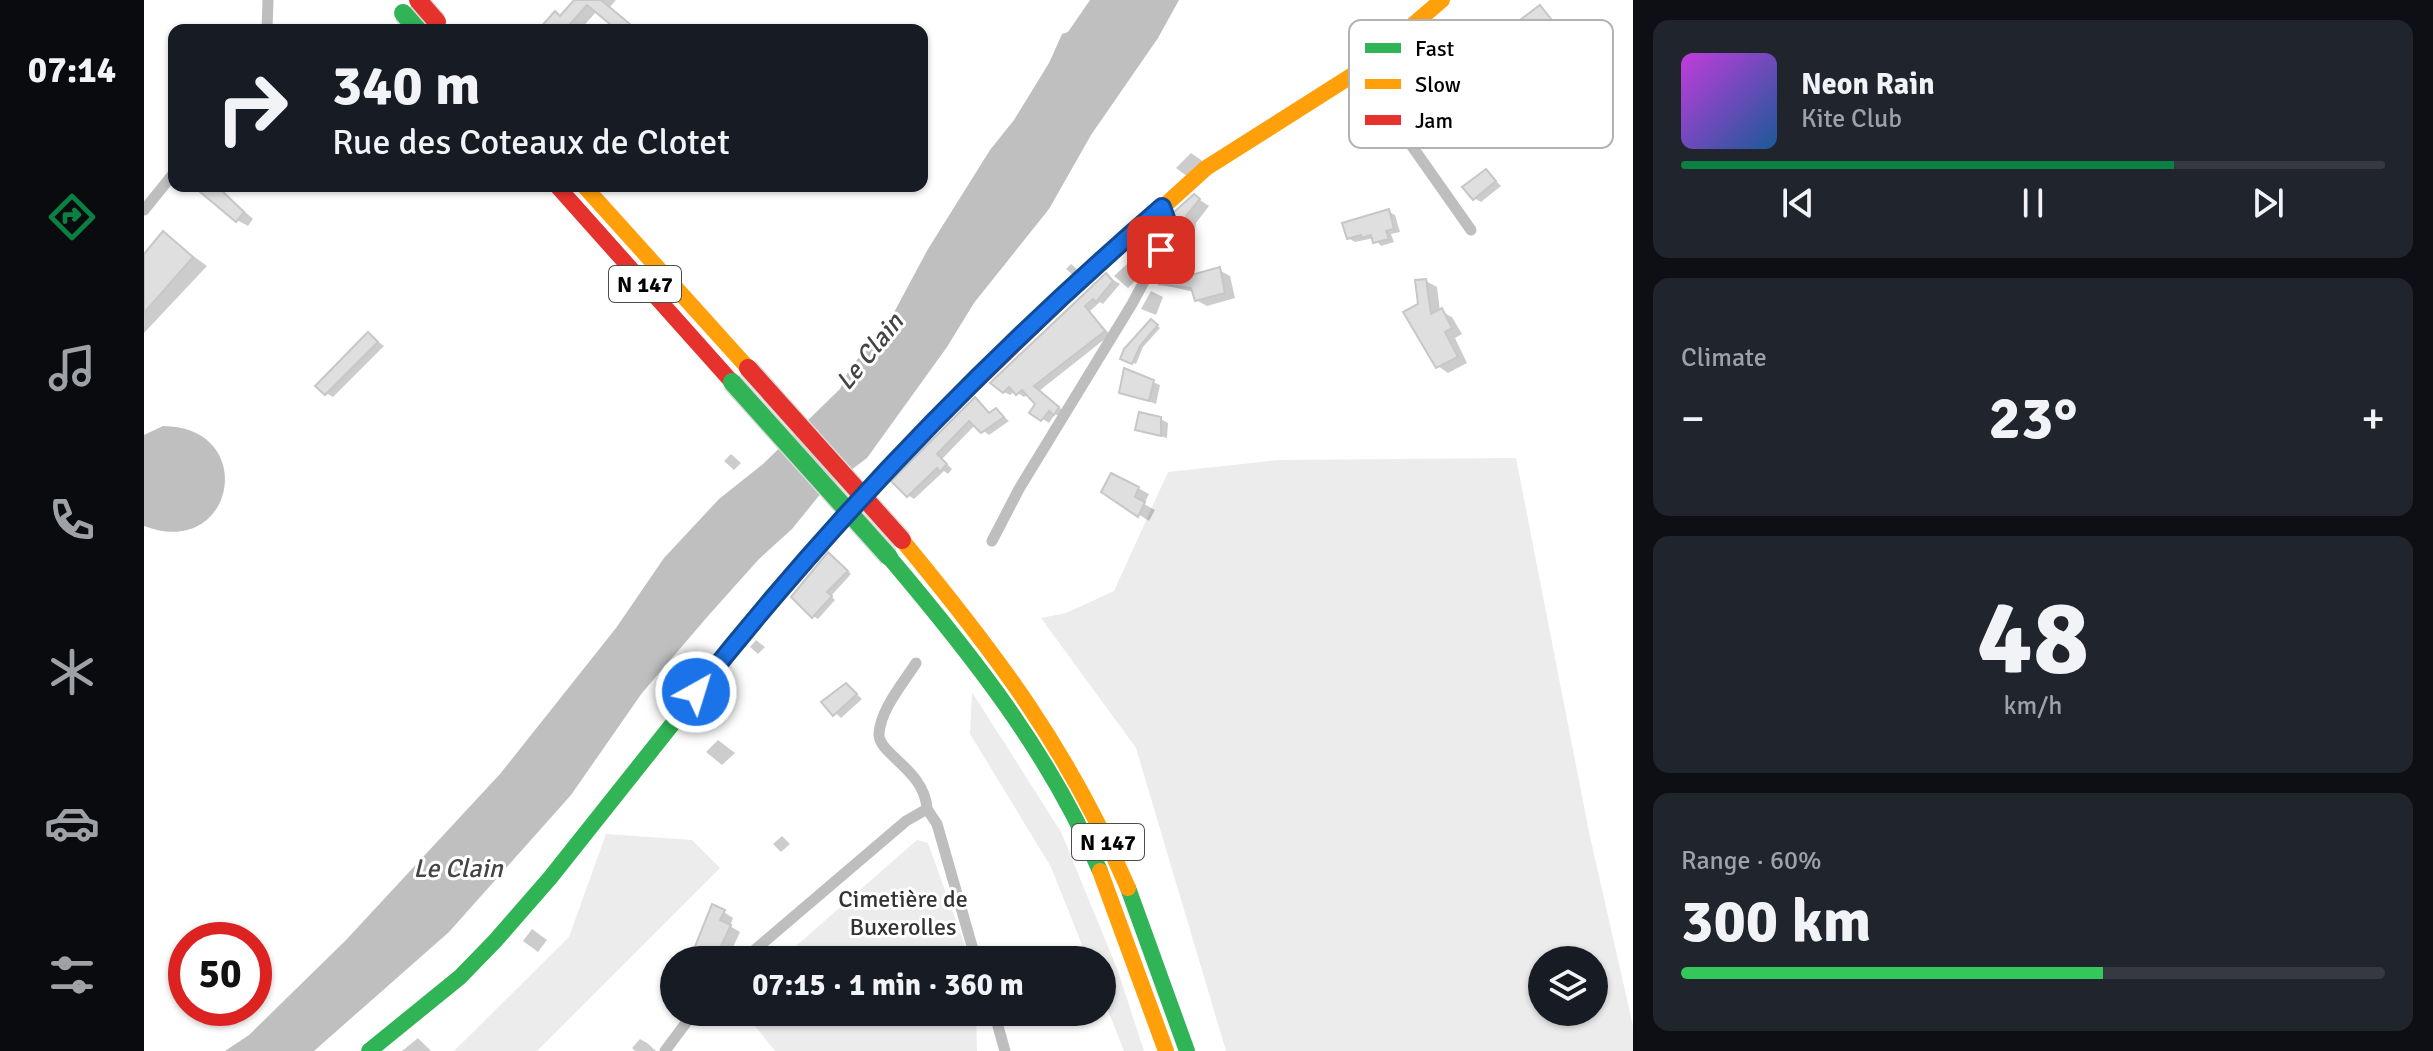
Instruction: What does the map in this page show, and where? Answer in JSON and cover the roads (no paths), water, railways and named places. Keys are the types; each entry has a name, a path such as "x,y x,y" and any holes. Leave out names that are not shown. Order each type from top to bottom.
{"main road":[{"path":"418,0 439,24"},
{"path":"1419,20 1442,0"},
{"path":"369,1051 460,977 550,878 716,667 892,463 1036,322 1206,168 1349,77"},
{"name":"N 147","path":"562,192 889,557 993,686 1065,797 1119,919 1166,1051"},
{"name":"N 147","path":"589,192 902,540 1000,662 1059,749 1129,889 1187,1051"}],"street":[{"path":"267,24 268,0"},
{"path":"400,14 439,0"},
{"path":"1413,148 1471,230"},
{"path":"144,210 168,180"},
{"path":"992,541 1019,489 1132,304 1161,250 1167,221 1162,207"},
{"path":"916,663 892,700 879,733 881,742 919,779 926,793 927,809 937,824 972,946"},
{"path":"759,946 906,821 927,809"},
{"path":"665,1051 684,1026"},
{"path":"998,1026 1005,1051"}],"water":[{"name":"Le Clain","path":"1090,0 1179,0 1158,38 1091,135 1049,209 974,303 947,347 867,458 822,492 792,529 759,559 708,616 642,693 571,795 449,932 314,1051 225,1051 258,1026 272,1026 272,1012 346,940 500,774 616,628 664,558 719,499 763,464 840,389 851,366 878,338 891,318 928,249 990,150 1014,120 1049,63 1062,34 1068,32"},
{"path":"163,426 194,432 214,447 224,467 224,490 216,510 199,525 175,532 144,526 144,435"}],"park label":[{"name":"Cimetière de Buxerolles","path":"903,913"}]}
